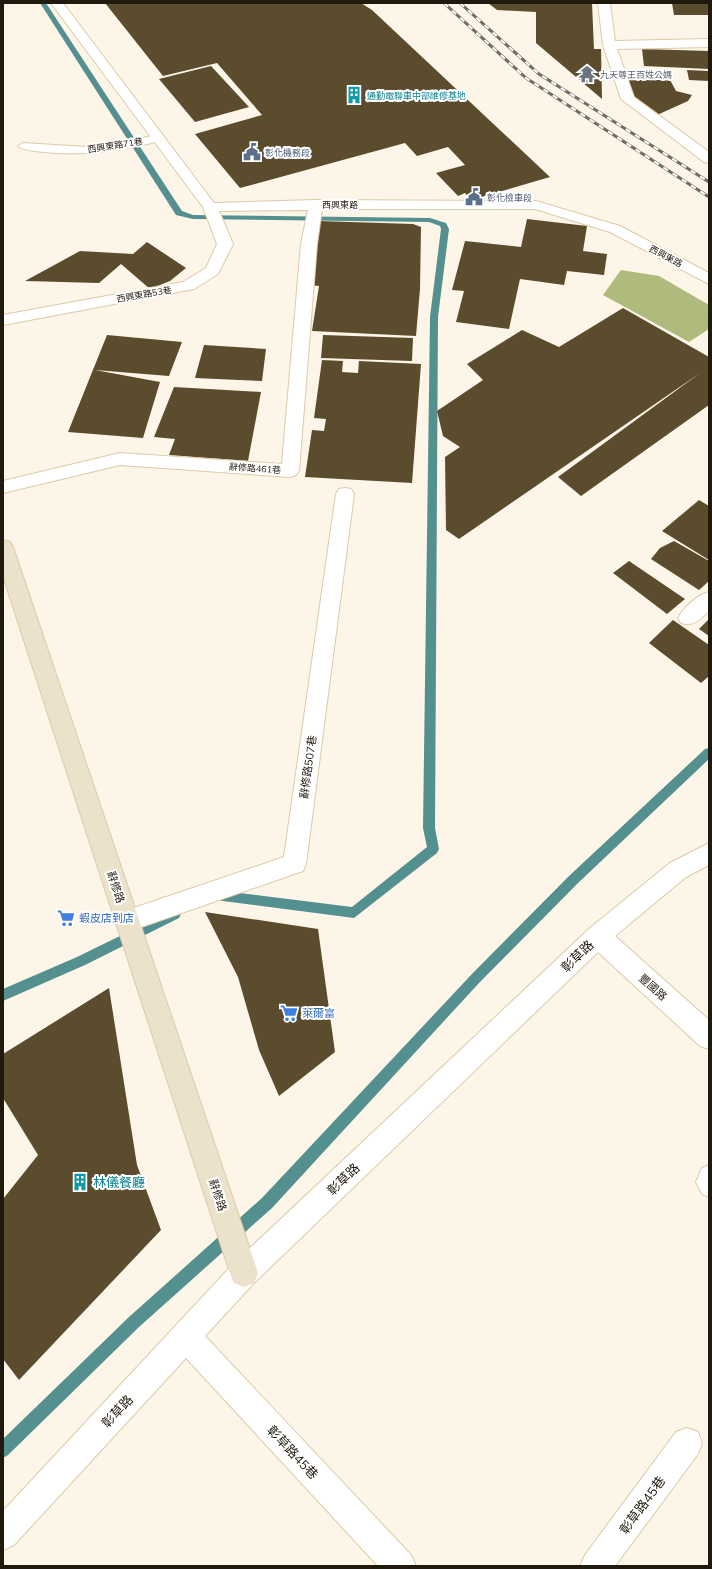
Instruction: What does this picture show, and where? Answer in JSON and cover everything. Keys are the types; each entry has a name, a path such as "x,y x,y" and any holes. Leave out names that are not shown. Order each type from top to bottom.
{"street":[{"path":"57,3 210,207"},
{"path":"604,3 610,45 628,99 709,159"},
{"path":"610,45 709,43"},
{"name":"西興東路","path":"210,207 316,204 536,205 615,229 709,279"},
{"name":"辭修路461巷","path":"3,487 120,459 290,471 309,244 316,204"},
{"name":"西興東路53巷","path":"3,320 188,286 213,271 225,244 210,207"},
{"name":"辭修路507巷","path":"130,930 295,864 345,494"},
{"name":"辭修路","path":"3,547 244,1274"},
{"path":"688,618 709,599"},
{"name":"彰草路","path":"3,1534 244,1274 598,936 678,870 709,853"},
{"name":"豐國路","path":"598,936 709,1037"},
{"name":"彰草路45巷","path":"186,1337 400,1566"},
{"name":"彰草路45巷","path":"596,1566 687,1443"}],"lane":[{"name":"西興東路71巷","path":"23,146 50,149 87,150 159,138"},
{"path":"709,1175 706,1182 709,1187"}],"green space":[{"path":"621,270 659,276 709,305 709,329 689,342 603,295"}],"building":[{"name":"通勤電聯車中部維修基地","path":"105,3 361,3 372,10 550,177 471,200 465,193 458,196 436,173 465,165 448,147 417,156 405,143 240,188 195,134 262,115 217,63 163,76"},
{"path":"488,3 592,3 594,49 601,49 602,99 536,43 536,12 497,10"},
{"path":"672,3 708,3 709,15 674,15"},
{"path":"642,49 709,51 709,69 644,66"},
{"path":"211,66 249,107 195,122 159,79"},
{"path":"687,70 709,71 709,81 689,80"},
{"path":"627,73 669,78 676,91 692,95 688,101 657,115 633,107"},
{"path":"527,219 587,226 583,251 607,254 604,275 567,271 564,285 520,279 509,329 456,322 464,291 452,290 465,241 521,247"},
{"path":"319,221 413,224 421,227 420,289 416,336 312,331 319,286 308,285"},
{"path":"147,242 186,268 170,281 150,289 121,264 99,283 25,281 80,251 133,254"},
{"path":"623,308 709,357 709,405 581,496 558,477 700,373 459,539 446,530 445,457 460,447 443,436 437,411 483,380 467,364 522,330 559,347"},
{"path":"107,335 182,342 169,376 95,370 160,382 143,438 68,432"},
{"path":"323,335 413,338 412,361 321,358"},
{"path":"204,345 266,349 262,381 195,378"},
{"path":"322,360 343,361 342,372 358,373 359,361 421,364 412,483 305,477 312,430 324,431 326,419 314,418"},
{"path":"174,387 261,392 248,461 169,455 175,439 154,437"},
{"path":"699,500 709,506 709,560 662,531"},
{"path":"674,541 709,561 709,581 699,590 651,559 660,548"},
{"path":"629,561 685,599 667,614 613,573"},
{"path":"709,619 709,636 699,629"},
{"path":"673,620 709,645 709,676 701,683 649,643"},
{"name":"萊爾富","path":"205,912 318,929 335,1052 279,1096 259,1050 238,977"},
{"name":"林儀餐廳","path":"109,988 137,1165 161,1230 19,1380 3,1359 3,1199 38,1155 3,1098 3,1054"}],"waterway":[{"path":"43,3 179,213 193,217 430,220 443,225 445,229 434,317 429,828 433,849 354,913 215,895"},
{"path":"3,1450 134,1322 267,1203 475,979 573,880 709,752"},
{"path":"3,995 81,961 175,914"}],"railway":[{"path":"444,3 526,78 709,197"},
{"path":"460,3 539,74 709,182"}],"place":[{"name":"九天尊王百姓公媽","path":"587,74"},
{"name":"通勤電聯車中部維修基地","path":"354,95"},
{"name":"彰化機務段","path":"252,152"},
{"name":"彰化檢車段","path":"474,197"},
{"name":"蝦皮店到店","path":"66,918"},
{"name":"萊爾富","path":"289,1013"},
{"name":"林儀餐廳","path":"80,1182"}]}
